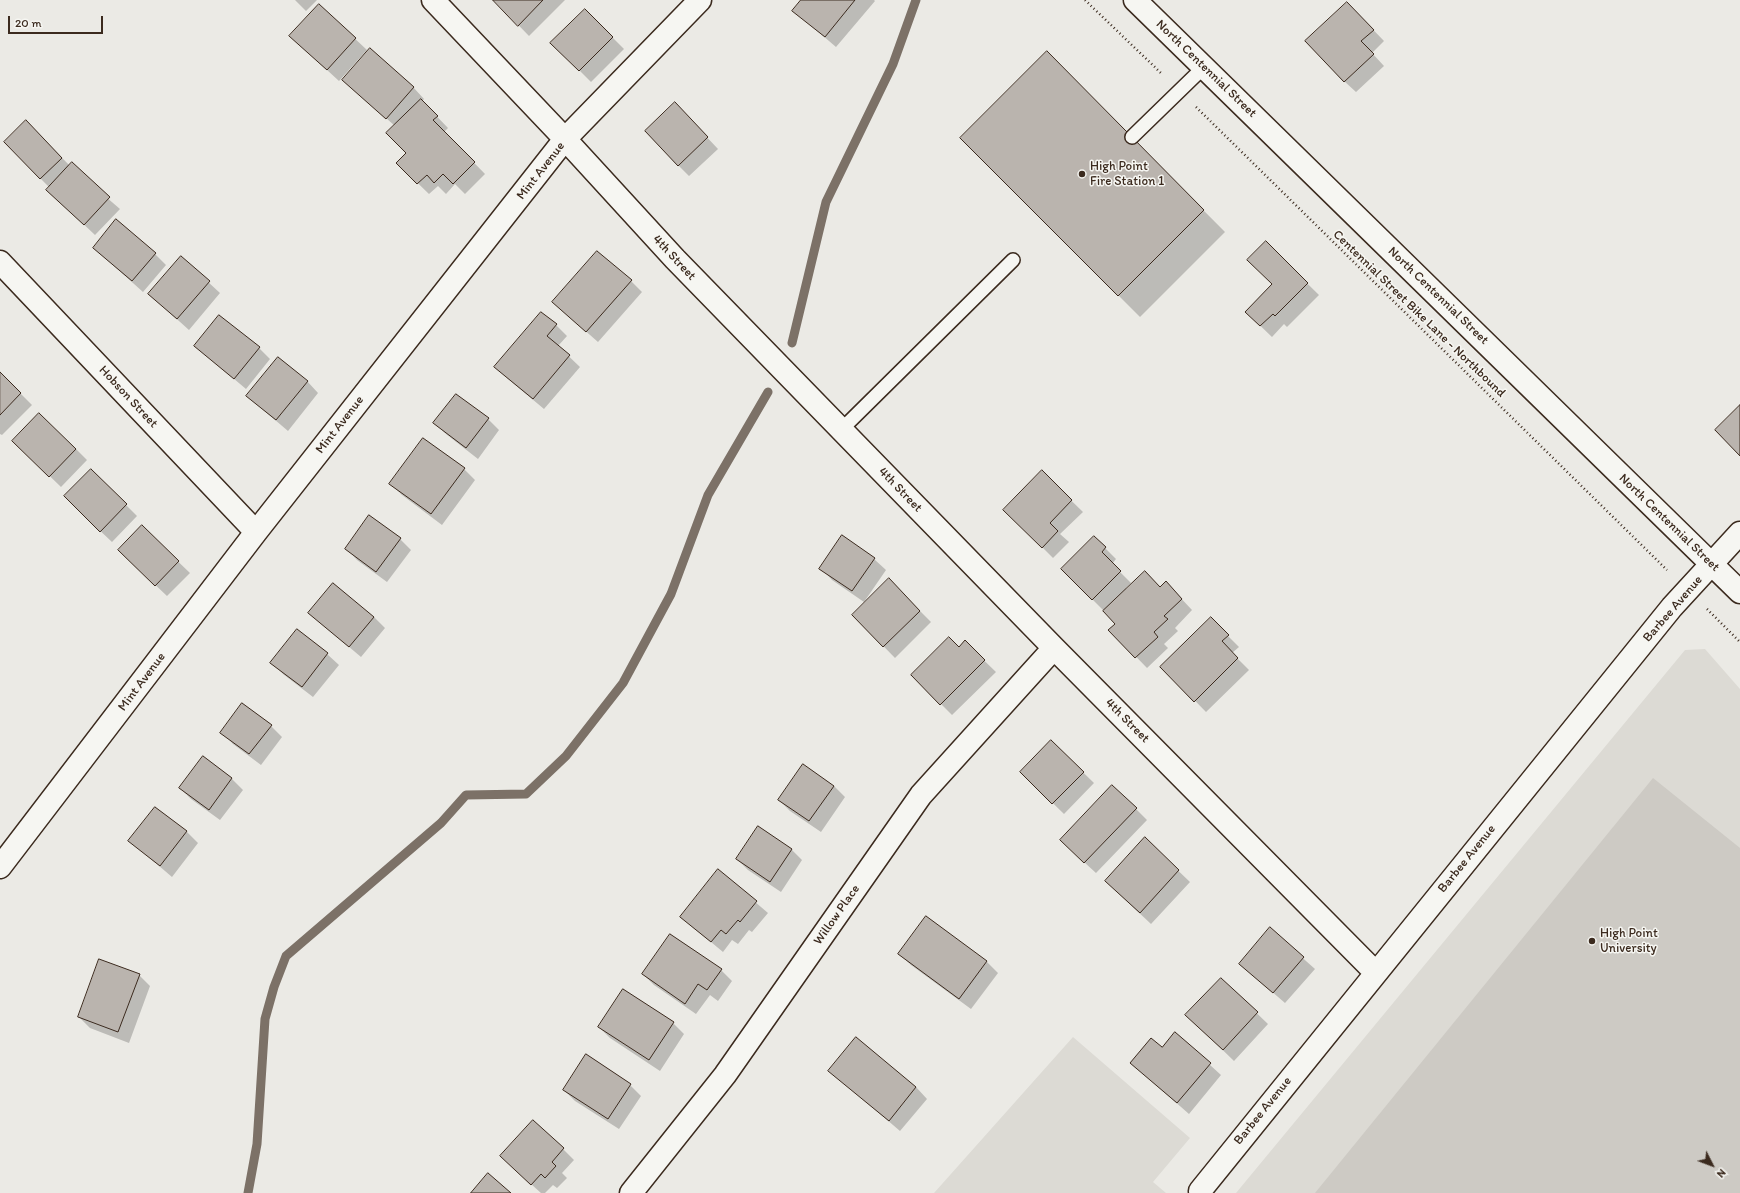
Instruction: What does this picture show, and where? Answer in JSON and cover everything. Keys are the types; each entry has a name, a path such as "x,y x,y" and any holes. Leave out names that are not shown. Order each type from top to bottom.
{"street":[{"name":"4th Street","path":"433,0 565,139 675,259 1054,648 1375,972"},
{"name":"Mint Avenue","path":"0,867 256,532 565,139 700,0"},
{"name":"North Centennial Street","path":"1135,0 1740,592"},
{"name":"Hobson Street","path":"0,262 256,532"},
{"name":"Barbee Avenue","path":"1200,1190 1672,607 1740,533"},
{"name":"Willow Place","path":"631,1193 725,1075 921,795 1054,648"}],"lane":[{"path":"1132,137 1204,67"},
{"path":"841,430 1014,260"}],"path":[{"name":"Centennial Street Bike Lane - Northbound","path":"1085,0 1180,91 1740,642"}],"shaded area":[{"name":"High Point University","path":"1705,649 1740,689 1740,1193 1236,1193 1685,650"},
{"name":"High Point University","path":"1653,778 1740,848 1740,1193 1315,1193"},
{"path":"1073,1037 1190,1138 1153,1182 1166,1193 934,1193"}],"building":[{"path":"493,0 543,0 518,26"},
{"path":"801,0 855,0 825,37 792,11"},
{"path":"1347,2 1374,30 1361,41 1374,54 1344,82 1305,41"},
{"path":"319,4 356,38 327,70 289,36"},
{"path":"585,9 613,37 579,71 550,43"},
{"path":"370,48 414,87 386,119 342,80"},
{"name":"High Point Fire Station 1","path":"1047,51 1204,210 1118,296 960,138"},
{"path":"421,99 438,116 433,120 475,162 453,184 443,174 434,183 427,175 417,184 396,163 406,153 386,133"},
{"path":"675,102 708,137 678,166 645,131"},
{"path":"26,120 62,158 40,179 4,142"},
{"path":"72,162 110,197 84,225 46,190"},
{"path":"116,219 156,253 132,281 93,248"},
{"path":"1266,241 1308,283 1275,316 1273,314 1260,326 1245,312 1272,284 1247,260"},
{"path":"597,251 632,280 586,332 552,302"},
{"path":"181,256 210,281 177,319 148,294"},
{"path":"541,312 557,324 547,336 570,355 533,399 494,367"},
{"path":"219,315 260,347 234,379 194,346"},
{"path":"278,357 308,381 276,420 246,396"},
{"path":"0,372 21,393 0,415"},
{"path":"456,394 489,418 466,448 433,423"},
{"path":"1740,405 1740,456 1715,430"},
{"path":"39,413 76,449 49,477 12,441"},
{"path":"423,438 465,468 431,514 389,484"},
{"path":"91,469 127,504 100,532 64,496"},
{"path":"1042,470 1072,500 1050,523 1058,531 1042,548 1003,510"},
{"path":"369,515 401,538 376,572 345,549"},
{"path":"142,525 179,561 155,586 118,550"},
{"path":"842,535 875,558 852,591 819,569"},
{"path":"1094,536 1106,547 1102,552 1121,571 1092,600 1061,569"},
{"path":"1145,571 1160,587 1166,581 1182,599 1164,616 1168,619 1154,632 1158,637 1135,658 1108,630 1115,624 1103,611"},
{"path":"889,578 920,611 883,647 852,615"},
{"path":"333,583 374,617 349,647 308,613"},
{"path":"1211,617 1229,635 1222,641 1238,658 1194,702 1160,667"},
{"path":"297,629 328,653 302,687 270,663"},
{"path":"949,637 959,647 965,640 985,660 940,705 911,675"},
{"path":"242,703 272,725 249,754 220,733"},
{"path":"1051,740 1084,772 1052,804 1020,772"},
{"path":"203,756 232,778 209,810 179,788"},
{"path":"803,764 834,786 809,821 778,800"},
{"path":"1112,785 1137,808 1084,863 1060,840"},
{"path":"155,807 187,831 160,866 128,841"},
{"path":"758,826 792,849 770,882 736,859"},
{"path":"1145,837 1179,870 1140,913 1105,881"},
{"path":"718,869 757,901 740,922 738,920 726,934 721,930 711,942 680,917"},
{"path":"926,916 987,961 959,999 898,954"},
{"path":"1270,927 1304,957 1273,993 1239,964"},
{"path":"670,934 722,969 707,990 698,984 685,1004 642,974"},
{"path":"99,959 140,974 118,1032 78,1017"},
{"path":"1221,978 1258,1012 1223,1050 1185,1015"},
{"path":"623,989 674,1022 649,1060 598,1027"},
{"path":"1175,1032 1211,1063 1177,1103 1130,1063 1151,1038 1162,1047"},
{"path":"856,1037 916,1087 889,1121 828,1071"},
{"path":"586,1054 631,1084 608,1119 563,1090"},
{"path":"533,1120 564,1148 552,1162 556,1166 545,1178 541,1174 531,1185 500,1156"},
{"path":"488,1173 511,1193 471,1193"}],"waterway":[{"path":"792,343 826,202 893,64 916,0"},
{"path":"248,1193 257,1144 265,1019 274,987 286,956 441,823 466,795 526,794 566,756 623,683 671,594 708,495 768,392"}],"place":[{"name":"High Point Fire Station 1","path":"1082,174"},
{"name":"High Point University","path":"1592,941"}]}
